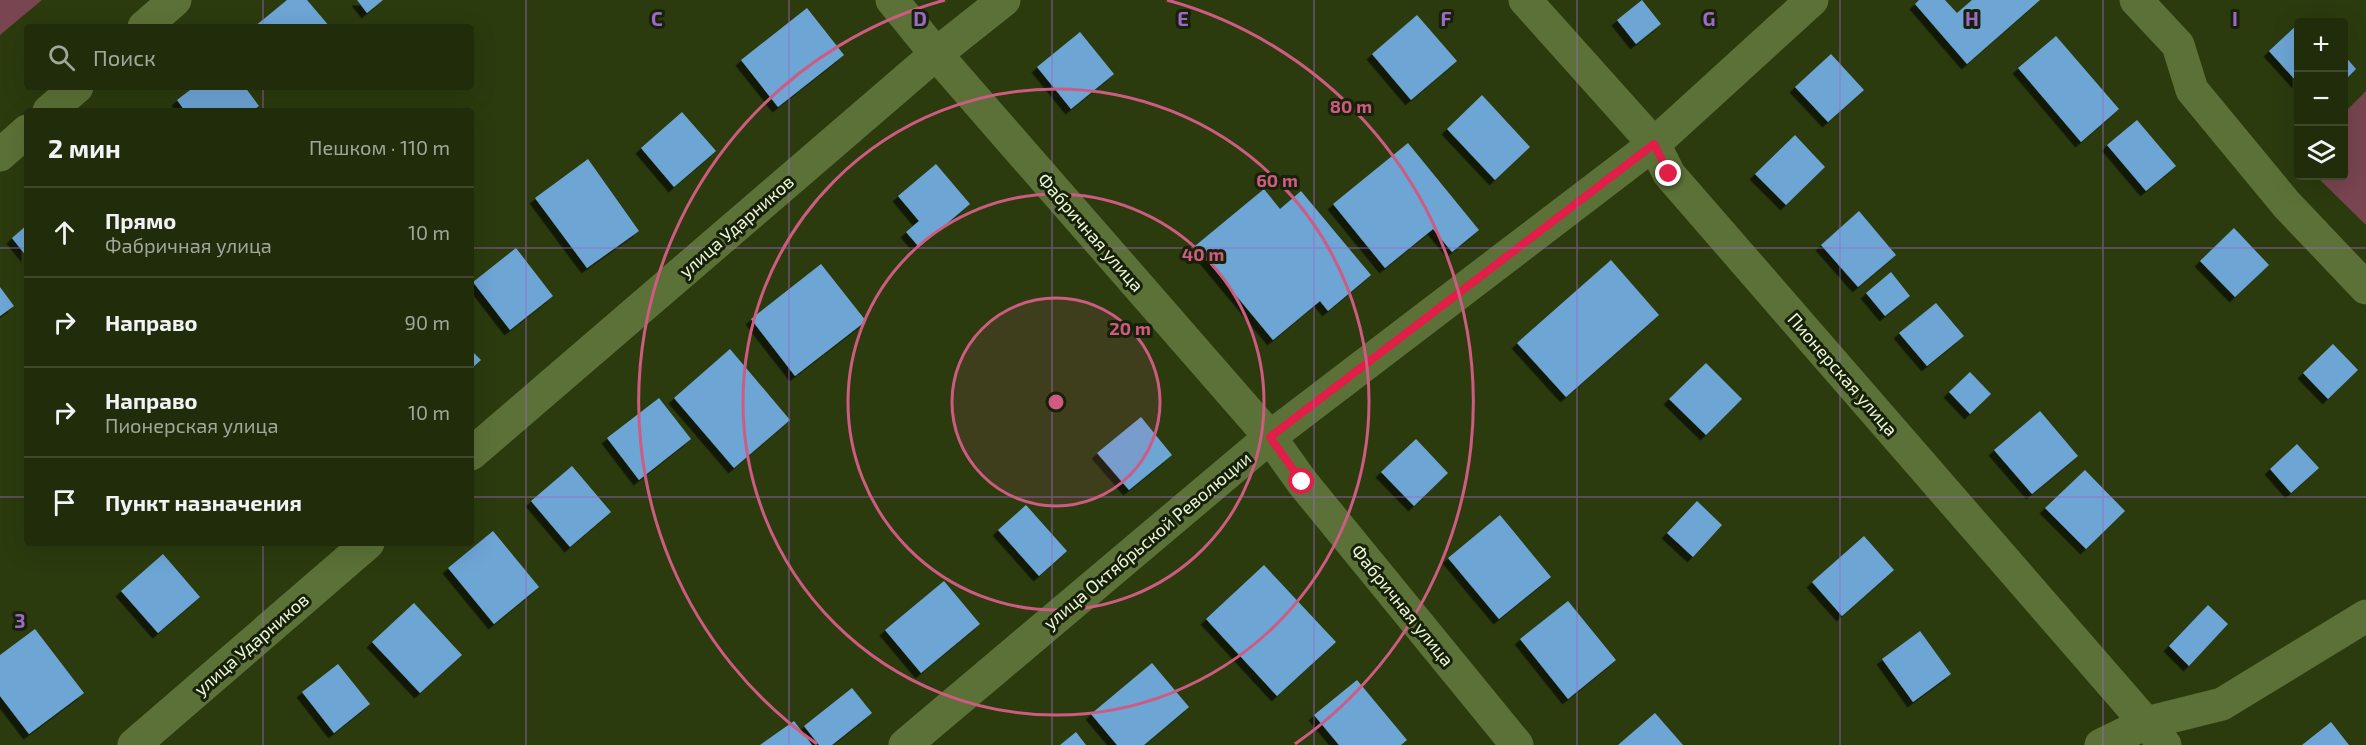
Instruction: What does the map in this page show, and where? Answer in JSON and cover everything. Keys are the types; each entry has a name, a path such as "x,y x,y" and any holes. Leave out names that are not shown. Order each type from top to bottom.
{"street":[{"path":"147,24 175,0"},
{"name":"Фабричная улица","path":"892,0 936,54 1270,437 1302,482 1516,745"},
{"name":"улица Ударников","path":"474,451 936,54 1004,0"},
{"name":"Пионерская улица","path":"1525,0 1654,144 1669,174 2156,734"},
{"name":"улица Октябрьской Революции","path":"905,745 1270,437 1654,144 1812,0"},
{"path":"2136,0 2178,45 2192,90 2287,205 2366,288"},
{"path":"53,108 73,90"},
{"path":"0,155 24,134"},
{"name":"улица Ударников","path":"134,745 365,546"},
{"path":"2101,745 2156,734 2222,704 2366,616"}],"shaded area":[{"path":"0,0 42,0 0,35"},
{"path":"2366,91 2366,225 2320,180 2348,180 2348,109"}],"building":[{"path":"287,0 307,0 327,24 258,24"},
{"path":"357,0 383,0 367,13"},
{"path":"1642,0 1661,24 1636,44 1617,20"},
{"path":"1919,0 1945,0 1957,13 1972,0 2040,0 1967,64 1915,4"},
{"path":"807,8 844,55 778,107 741,60"},
{"path":"1417,15 1457,61 1411,100 1372,54"},
{"path":"2294,28 2294,79 2269,51"},
{"path":"1080,32 1114,74 1071,109 1037,67"},
{"path":"2056,36 2119,109 2081,142 2018,68"},
{"path":"1831,54 1864,90 1828,122 1795,87"},
{"path":"2348,60 2356,69 2348,77"},
{"path":"190,90 247,90 259,106 256,108 183,108 177,100"},
{"path":"1482,95 1530,147 1495,180 1447,129"},
{"path":"682,112 716,151 674,187 641,148"},
{"path":"2137,120 2176,166 2146,191 2107,145"},
{"path":"1795,135 1825,167 1786,205 1755,174"},
{"path":"1408,143 1479,230 1452,252 1433,229 1385,268 1333,204"},
{"path":"588,159 639,231 587,268 535,198"},
{"path":"936,164 970,204 919,247 906,232 919,221 898,196"},
{"path":"1264,189 1280,209 1301,191 1371,275 1328,311 1320,301 1273,340 1195,246"},
{"path":"1859,211 1896,255 1858,287 1821,245"},
{"path":"24,228 24,253 12,238"},
{"path":"2234,228 2269,265 2235,297 2200,261"},
{"path":"516,248 553,296 510,330 474,281"},
{"path":"1611,260 1659,315 1566,397 1517,343"},
{"path":"821,264 866,321 795,376 751,319"},
{"path":"1891,272 1910,296 1885,316 1866,293"},
{"path":"0,287 14,306 0,316"},
{"path":"1936,303 1964,336 1927,366 1899,333"},
{"path":"2333,344 2358,370 2328,399 2303,373"},
{"path":"730,349 790,420 734,468 674,398"},
{"path":"474,353 481,360 474,366"},
{"path":"1706,363 1742,399 1706,435 1669,399"},
{"path":"1970,372 1991,394 1970,414 1949,392"},
{"path":"659,398 691,439 639,480 607,438"},
{"path":"2040,411 2078,456 2032,494 1994,450"},
{"path":"1141,417 1172,455 1129,490 1097,453"},
{"path":"1416,439 1448,473 1414,506 1381,472"},
{"path":"2297,444 2319,468 2291,493 2270,469"},
{"path":"572,466 611,512 570,547 531,501"},
{"path":"2085,470 2125,511 2086,549 2045,508"},
{"path":"1697,501 1722,525 1693,557 1667,533"},
{"path":"1026,505 1067,551 1039,576 998,530"},
{"path":"1500,515 1551,577 1499,619 1448,558"},
{"path":"493,531 539,587 494,624 448,568"},
{"path":"1864,536 1894,570 1842,616 1812,582"},
{"path":"163,554 200,597 158,633 121,591"},
{"path":"1264,565 1336,642 1277,696 1206,619"},
{"path":"944,581 980,624 921,673 885,630"},
{"path":"1568,601 1616,660 1568,699 1520,639"},
{"path":"414,603 462,655 420,693 372,642"},
{"path":"2208,605 2228,624 2189,666 2169,646"},
{"path":"35,629 84,693 29,734 0,696 0,655"},
{"path":"1920,631 1951,674 1913,702 1882,659"},
{"path":"1152,663 1189,707 1144,745 1117,745 1091,714"},
{"path":"338,664 370,704 334,733 302,692"},
{"path":"1357,680 1407,740 1401,745 1339,745 1314,715"},
{"path":"852,688 872,713 832,745 819,745 804,726"},
{"path":"1655,713 1683,745 1618,745"},
{"path":"794,721 812,745 760,745"},
{"path":"2331,722 2349,745 2302,745"},
{"path":"1076,732 1086,745 1060,745"}],"route":[{"path":"1302,482 1270,437 1654,144 1669,174"}]}
